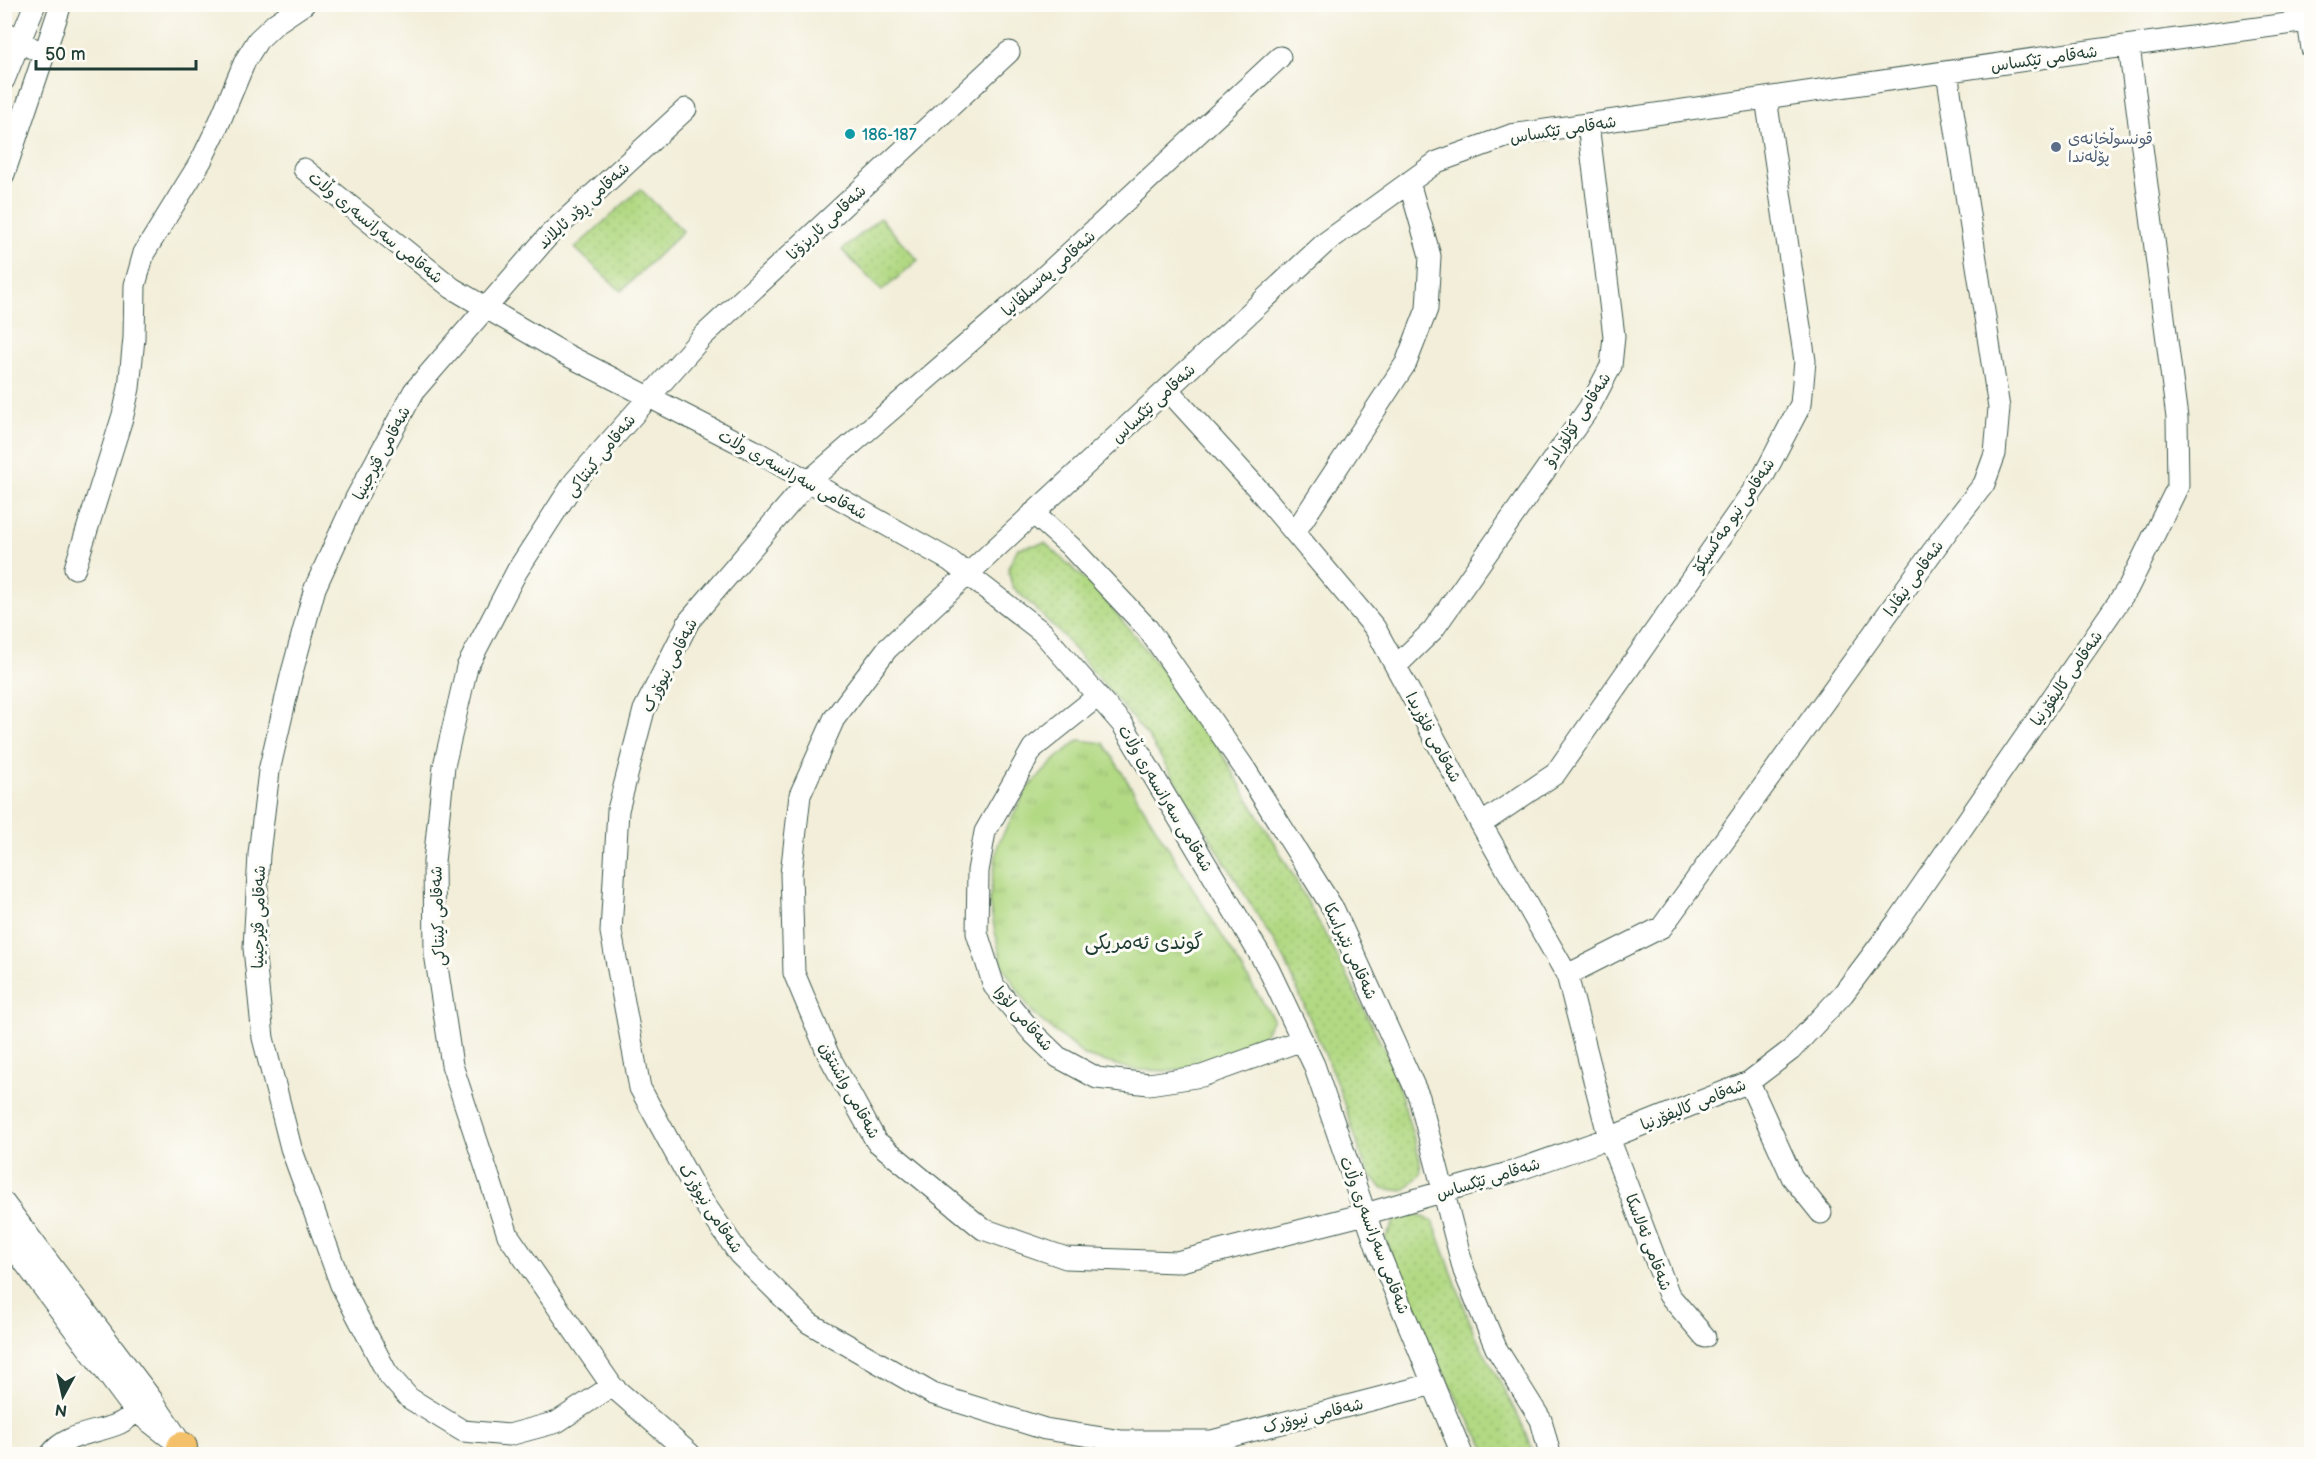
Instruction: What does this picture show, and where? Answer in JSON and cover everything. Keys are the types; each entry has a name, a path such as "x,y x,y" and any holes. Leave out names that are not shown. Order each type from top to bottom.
{"street":[{"path":"4,80 13,36 35,4"},
{"path":"4,174 61,4"},
{"path":"75,568 127,397 133,360 135,285 144,254 201,161 245,60 258,40 276,23 304,4"},
{"path":"2310,21 2312,49"},
{"name":"شەقامی تێکساس","path":"967,573 1325,243 1437,162 1511,135 2310,21"},
{"path":"13,36 44,54"},
{"name":"شەقامی کالیفۆرنیا","path":"1609,1138 1749,1082 1791,1050 1836,1002 1898,921 2128,588 2178,486 2177,418 2129,46"},
{"name":"شەقامی ئاریزۆنا","path":"648,396 703,336 1009,52"},
{"name":"شەقامی پەنسلڤانیا","path":"809,482 1032,288 1280,57"},
{"name":"شەقامی نیڤادا","path":"1567,975 1662,927 1948,530 1984,484 1995,454 1999,408 1947,72"},
{"name":"شەقامی نیو مەکسیکۆ","path":"1481,824 1555,774 1764,475 1801,404 1805,361 1766,98"},
{"name":"شەقامی ڕۆد ئایلاند","path":"485,307 549,235 686,109"},
{"name":"شەقامی کۆلۆرادۆ","path":"1396,666 1433,630 1589,408 1611,366 1614,336 1588,124"},
{"name":"شەقامی سەرانسەری وڵات","path":"304,169 452,288 565,354 809,482 949,560 1042,632 1124,725 1262,958 1314,1065 1377,1248 1462,1455"},
{"path":"1295,532 1406,363 1427,309 1430,256 1409,182"},
{"name":"شەقامی ڤێرجینیا","path":"485,307 414,391 356,498 315,588 291,676 269,771 259,854 254,948 264,1038 291,1148 341,1285 387,1373 409,1398 463,1431 509,1435 557,1422 612,1386"},
{"name":"شەقامی فلۆریدا","path":"1168,390 1295,532 1375,628 1481,824 1567,975 1609,1138"},
{"name":"شەقامی کینتاکی","path":"648,396 575,481 517,571 467,668 444,766 434,862 435,953 452,1065 508,1235 612,1386 690,1455"},
{"name":"شەقامی نیوۆرک","path":"809,482 688,621 644,710 618,810 611,932 640,1088 697,1193 739,1254 809,1323 933,1394 1034,1425 1122,1441 1192,1448 1433,1384"},
{"name":"شەقامی نێبراسکا","path":"1033,513 1070,546 1148,629 1245,769 1334,910 1419,1097 1469,1282 1496,1348 1540,1420 1550,1455"},
{"name":"شەقامی واشنتۆن","path":"967,573 887,649 834,719 800,795 791,874 794,973 828,1054 876,1141 984,1228 1066,1258 1177,1262 1365,1214"},
{"name":"شەقامی لۆوا","path":"1098,696 1034,748 985,831 978,871 977,933 994,986 1033,1033 1058,1057 1097,1078 1149,1084 1202,1076 1302,1040"},
{"path":"1749,1082 1792,1177 1821,1213"},
{"name":"شەقامی تێکساس","path":"1365,1214 1515,1172 1609,1138"},
{"name":"شەقامی ئەلاسکا","path":"1609,1138 1669,1295 1705,1338"},
{"path":"4,1203 153,1401 184,1452"},
{"path":"4,1235 134,1410 184,1452"},
{"path":"51,1455 65,1441 109,1427 132,1415 134,1410"}],"green space":[{"path":"640,189 683,231 621,291 575,248"},
{"path":"880,218 918,260 882,291 842,250"},
{"path":"1045,543 1099,592 1201,718 1293,875 1393,1067 1420,1160 1421,1174 1403,1191 1382,1188 1367,1172 1337,1083 1285,960 1149,738 1062,635 1012,586 1008,568 1018,548"},
{"path":"1079,740 1104,743 1273,1019 1258,1046 1212,1064 1173,1071 1134,1070 1085,1056 1033,1014 1002,965 989,902 998,844 1027,789 1056,759"},
{"path":"1410,1212 1433,1221 1474,1333 1521,1422 1534,1454 1489,1454 1445,1375 1419,1322 1385,1238 1394,1222"}],"place":[{"name":"186-187","path":"850,134"},
{"name":"قونسوڵخانەی پۆڵەندا","path":"2056,147"}],"district":[{"name":"گوندی ئەمریکی","path":"1144,942"}]}
